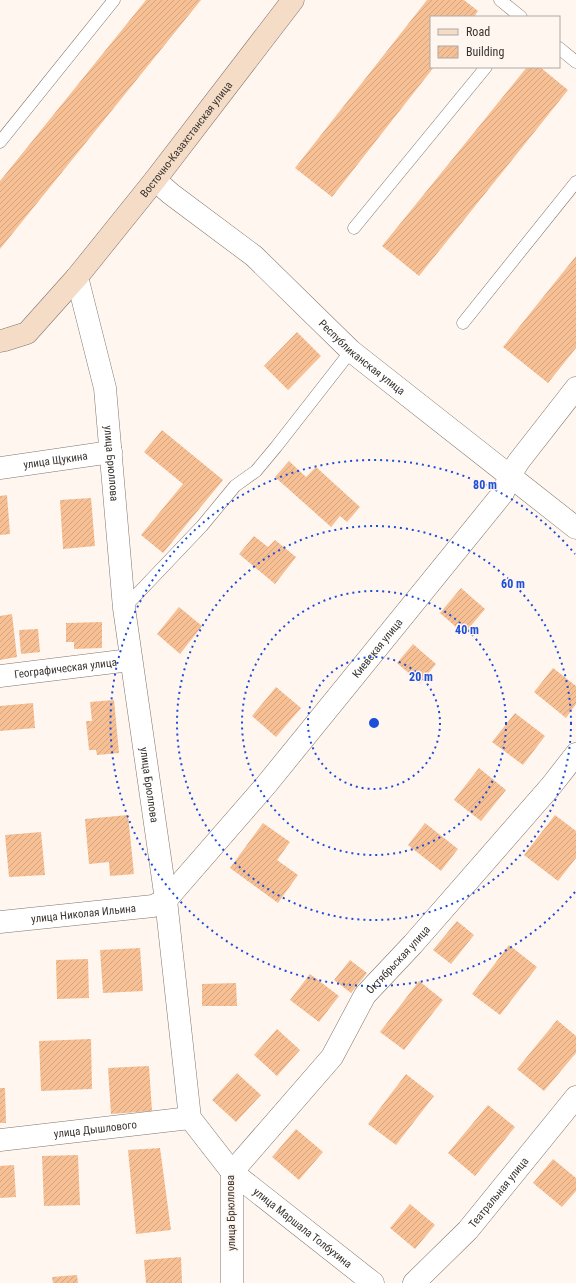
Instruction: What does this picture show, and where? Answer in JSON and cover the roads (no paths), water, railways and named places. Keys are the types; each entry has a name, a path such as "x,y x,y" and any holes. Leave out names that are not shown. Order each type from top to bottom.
{"main road":[{"name":"Восточно-Казахстанская улица","path":"0,341 27,333 77,277 293,0"}],"street":[{"name":"Республиканская улица","path":"154,180 254,256 351,351 576,528"},
{"name":"улица Брюллова","path":"77,277 105,388 124,608 166,900 190,1118 232,1172 232,1283"},
{"name":"Киевская улица","path":"166,900 266,785 503,493 510,475 519,461 576,388"},
{"name":"улица Щукина","path":"0,468 111,452"},
{"name":"Географическая улица","path":"0,676 122,661 131,662"},
{"name":"Октябрьская улица","path":"232,1172 332,1057 365,994 418,938 551,786 576,754"},
{"name":"улица Николая Ильина","path":"0,922 152,906 166,900"},
{"name":"Театральная улица","path":"414,1283 468,1230 576,1096"},
{"name":"улица Дышлового","path":"0,1140 190,1118"},
{"name":"улица Маршала Толбухина","path":"232,1172 373,1283"}],"lane":[{"path":"0,142 114,0"},
{"path":"500,0 520,16"},
{"path":"560,49 576,62"},
{"path":"354,228 485,68"},
{"path":"463,323 576,182"},
{"path":"124,608 202,526 235,486 256,471 281,442 351,351"}]}
